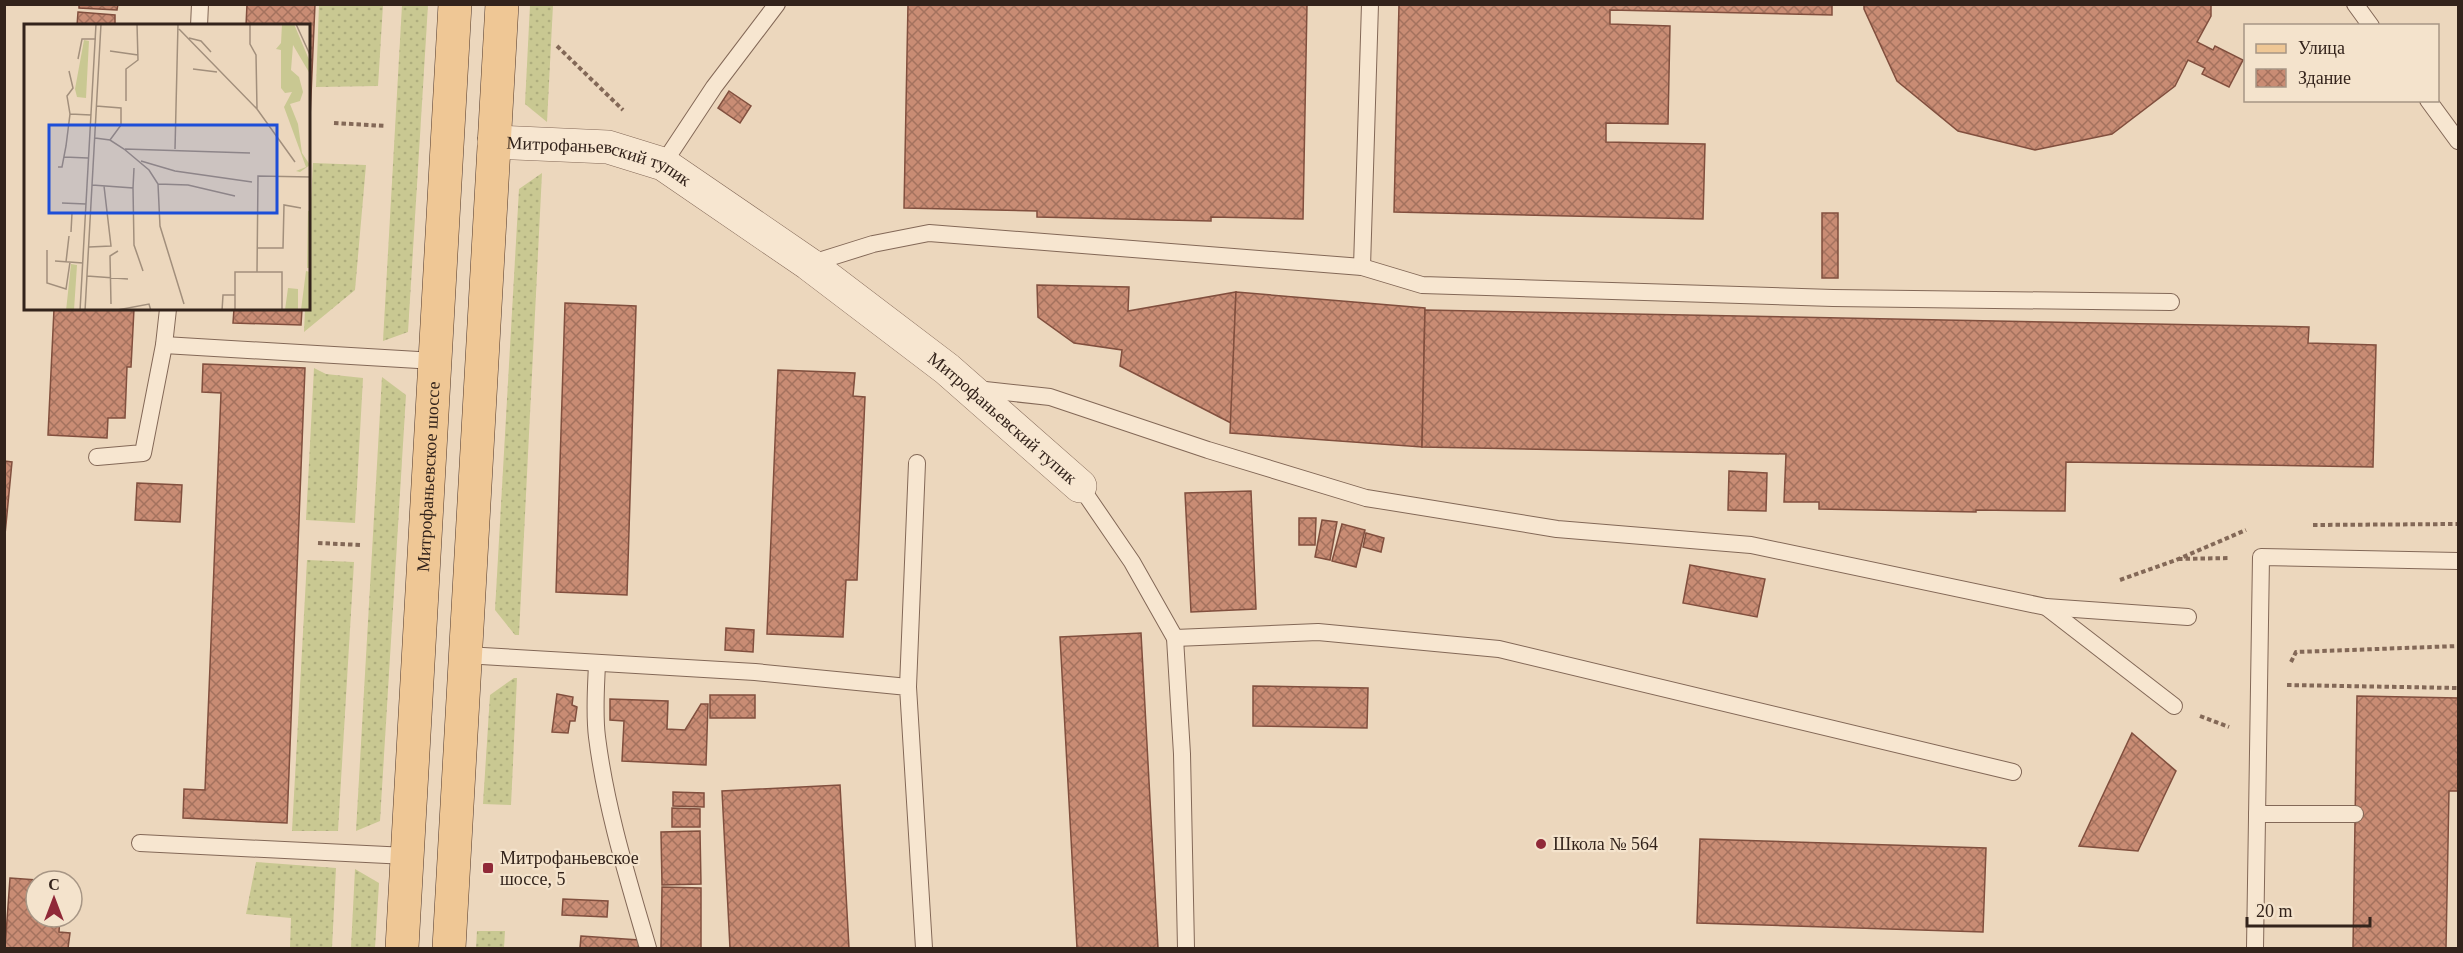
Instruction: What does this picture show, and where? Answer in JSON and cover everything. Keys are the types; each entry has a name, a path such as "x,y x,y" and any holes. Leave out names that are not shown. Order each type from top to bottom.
{"main road":[{"name":"Митрофаньевское шоссе","path":"402,948 455,4"},
{"path":"449,948 502,4"}],"street":[{"name":"Митрофаньевский тупик","path":"494,142 608,147 663,164 809,264 947,369 1080,486"}],"lane":[{"path":"199,24 200,4"},
{"path":"663,164 714,87 777,4"},
{"path":"1362,267 1370,4"},
{"path":"2355,4 2370,24"},
{"path":"2429,102 2458,141"},
{"path":"809,264 873,244 928,233 1362,267 1422,285 1833,298 2171,302"},
{"path":"97,457 143,453 164,345 168,310"},
{"path":"164,345 435,361"},
{"path":"969,388 1050,397 1208,450 1366,498 1557,529 1751,545 2046,607 2188,617"},
{"path":"917,463 909,687 924,948"},
{"name":"Митрофаньевский тупик","path":"1080,486 1132,562 1175,638 1182,754 1186,948"},
{"path":"2255,948 2261,557 2458,561"},
{"path":"2046,607 2174,706"},
{"path":"1175,638 1318,632 1499,649 2013,772"},
{"path":"465,655 755,672 909,687"},
{"path":"597,663 595,700 597,737 621,856 648,948"},
{"path":"2257,814 2355,814"},
{"path":"140,843 407,856"}],"path":[{"path":"557,46 631,118"},
{"path":"334,123 386,126"},
{"path":"318,543 361,545"},
{"path":"2176,560 2261,557"},
{"path":"2286,671 2296,652 2458,646"},
{"path":"2286,678 2286,697"},
{"path":"2286,685 2458,687"},
{"path":"2174,706 2258,739"}],"shaded area":[{"path":"319,5 383,5 378,86 316,87"},
{"path":"402,5 428,5 408,332 383,341"},
{"path":"530,5 553,5 547,122 525,104"},
{"path":"313,163 366,165 355,290 304,332 305,310 310,310 310,217"},
{"path":"542,173 519,635 515,635 495,610 519,189"},
{"path":"314,368 326,374 363,378 355,523 306,520"},
{"path":"382,377 406,395 380,821 356,831"},
{"path":"307,560 354,562 338,831 292,831"},
{"path":"517,678 511,805 483,804 490,695"},
{"path":"256,862 336,868 332,948 290,948 291,918 246,914"},
{"path":"355,869 379,883 375,948 351,948"},
{"path":"477,931 505,931 504,948 476,948"}],"building":[{"path":"79,4 118,4 117,10 79,8"},
{"path":"247,4 315,4 310,118 310,24 246,24"},
{"path":"908,4 1307,4 1303,219 1211,217 1211,221 1037,217 1037,211 904,208"},
{"path":"1399,4 1832,4 1832,15 1610,10 1610,24 1670,26 1668,124 1606,123 1606,142 1705,144 1703,219 1394,212"},
{"path":"1864,4 2211,4 2211,16 2197,42 2213,50 2215,46 2243,60 2229,87 2202,74 2205,68 2188,60 2175,86 2112,134 2035,150 1958,131 1897,81 1864,9"},
{"path":"78,12 115,15 115,24 77,24"},
{"path":"729,91 751,106 740,123 718,108"},
{"path":"1822,213 1838,213 1838,278 1822,278"},
{"path":"1037,285 1129,287 1128,311 1236,292 1231,423 1120,366 1122,350 1074,343 1038,317"},
{"path":"1236,292 1425,308 1422,447 1230,433"},
{"path":"565,303 636,306 627,595 556,592"},
{"path":"54,310 134,310 131,367 127,367 125,418 108,418 107,438 48,435"},
{"path":"234,310 302,310 301,325 233,323"},
{"path":"1425,310 2309,327 2308,343 2376,345 2373,467 2066,462 2065,511 1819,509 1819,502 1784,502 1786,454 1422,447"},
{"path":"203,364 305,368 287,823 183,818 184,789 205,790 221,393 202,392"},
{"path":"778,370 855,373 853,396 865,397 857,580 846,580 843,637 767,634"},
{"path":"4,461 12,462 4,545"},
{"path":"1729,471 1767,473 1766,511 1728,510"},
{"path":"137,483 182,485 180,522 135,520"},
{"path":"1251,491 1256,609 1191,612 1185,493"},
{"path":"1299,518 1316,518 1315,545 1299,545"},
{"path":"1322,520 1337,522 1330,560 1315,557"},
{"path":"1342,524 1365,530 1356,567 1332,561"},
{"path":"1366,533 1384,538 1381,552 1363,547"},
{"path":"1690,565 1765,579 1757,617 1683,603"},
{"path":"726,628 754,630 753,652 725,650"},
{"path":"1141,633 1158,948 1077,948 1060,637"},
{"path":"1253,686 1368,688 1367,728 1253,726"},
{"path":"557,694 573,697 572,705 577,707 575,721 570,721 568,733 552,732"},
{"path":"710,695 755,695 755,718 710,718"},
{"path":"2357,696 2458,698 2458,791 2449,791 2446,948 2353,948"},
{"path":"610,699 668,701 667,729 685,730 701,704 708,704 706,765 622,761 624,721 610,720"},
{"path":"2132,733 2176,771 2138,851 2079,846"},
{"path":"840,785 849,948 730,948 722,791"},
{"path":"673,792 704,793 704,807 673,806"},
{"path":"672,808 700,809 700,827 672,827"},
{"path":"700,831 701,884 662,885 661,832"},
{"path":"1700,839 1986,848 1983,932 1697,923"},
{"path":"10,878 24,879 24,929 59,929 59,932 70,933 68,948 5,948"},
{"path":"662,887 701,888 701,948 661,948"},
{"path":"563,899 608,901 607,917 562,915"},
{"path":"581,936 639,940 639,948 580,948"}],"place":[{"name":"Школа № 564","path":"1541,844"},
{"name":"Митрофаньевское шоссе, 5","path":"488,868"}]}
